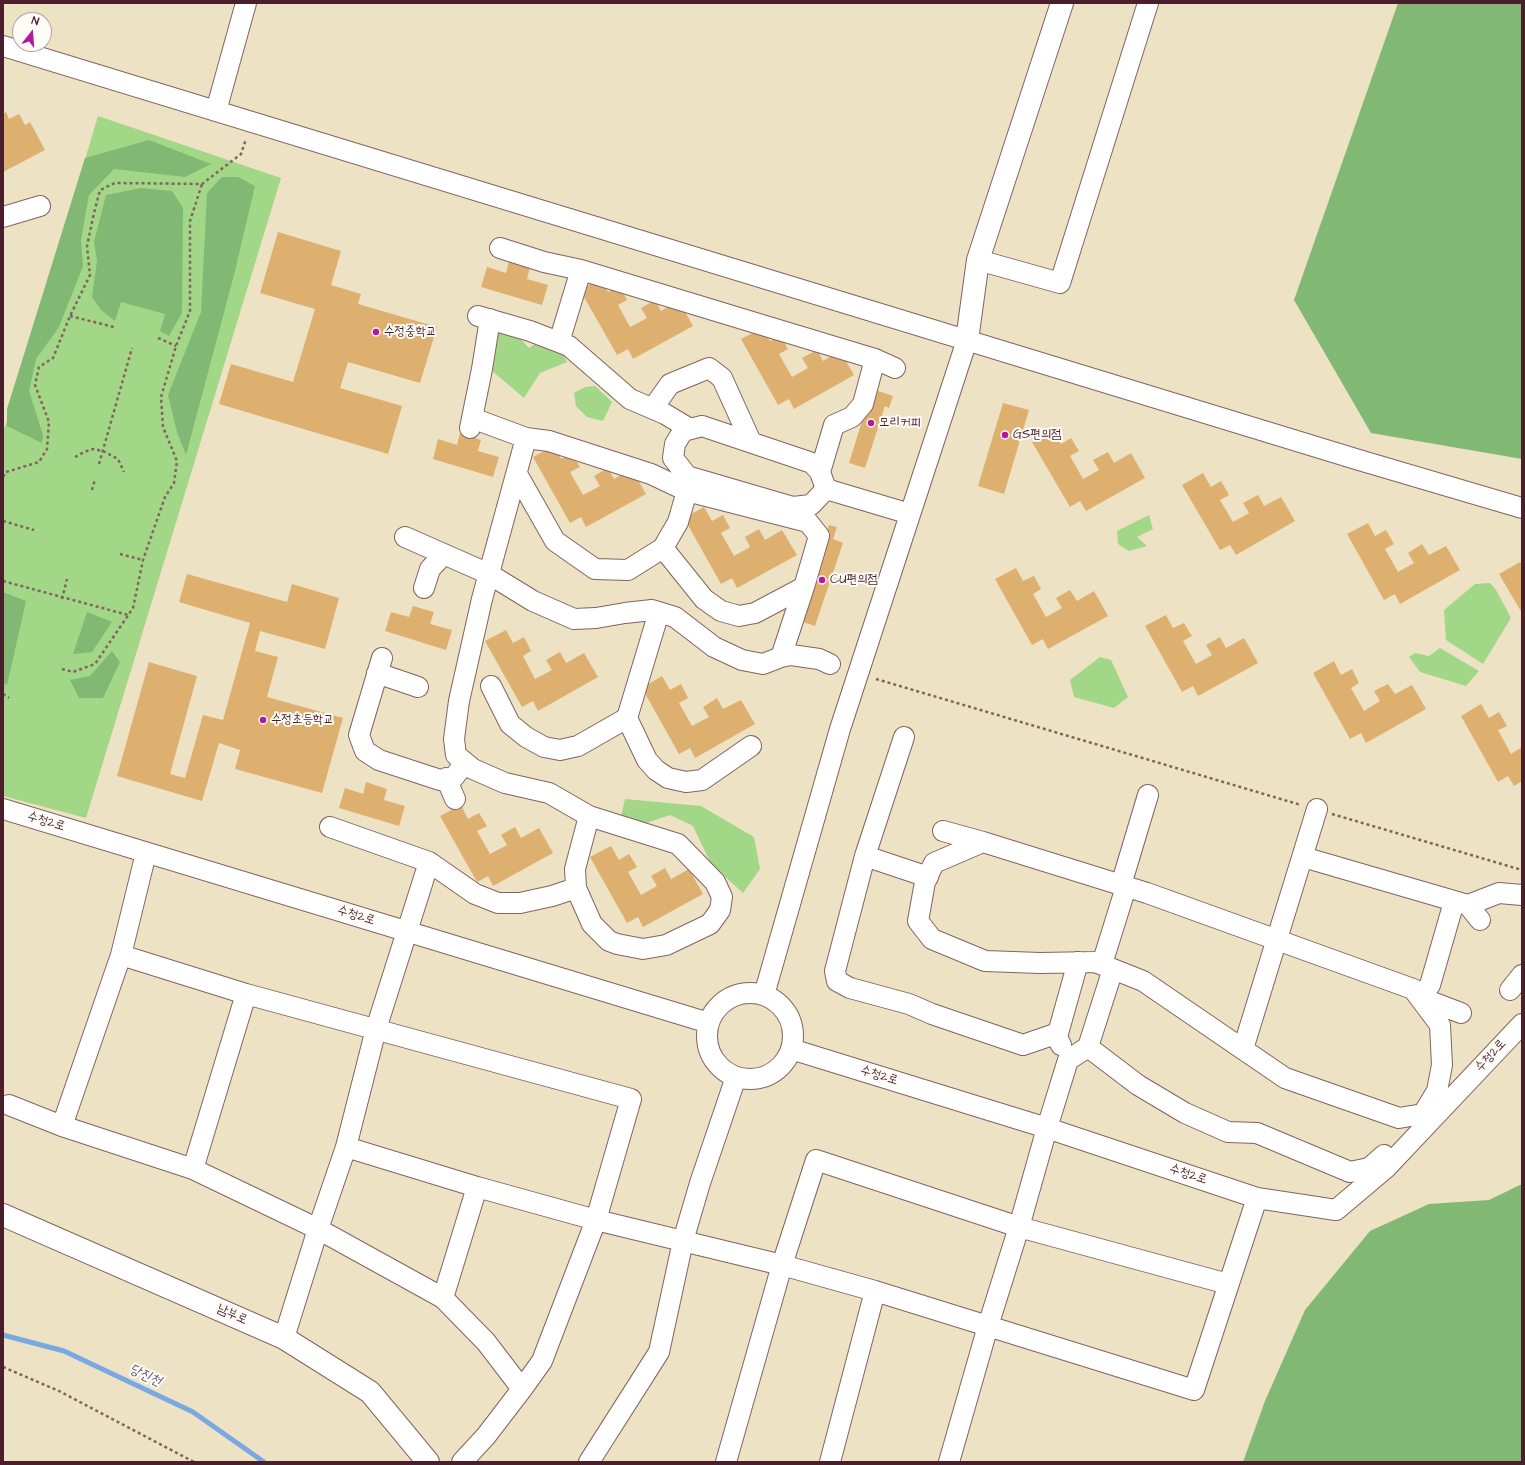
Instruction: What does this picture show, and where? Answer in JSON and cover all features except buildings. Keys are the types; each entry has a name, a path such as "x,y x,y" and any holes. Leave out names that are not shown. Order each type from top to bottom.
{"main road":[{"path":"967,340 978,260 1062,3"},
{"name":"남부로","path":"3,1215 284,1338 370,1392 428,1462"}],"street":[{"path":"216,111 246,3"},
{"path":"978,260 1060,283 1148,3"},
{"path":"3,46 1359,460 1522,508"},
{"path":"3,217 40,206"},
{"path":"500,248 544,262 581,270 875,359 896,368"},
{"path":"559,342 581,270"},
{"path":"690,429 665,414 630,399 569,346 530,331 484,318 482,369 471,423 526,438 549,441 565,446 651,474 686,491 802,513"},
{"path":"764,995 840,729 967,340"},
{"path":"802,513 811,505 823,480 834,425 852,417 863,404 875,359"},
{"path":"653,408 670,384 709,368 722,378 751,442"},
{"path":"781,657 804,587 818,536 802,513 793,507 687,476 673,458 675,444 683,431 702,426 812,463 823,480 910,514"},
{"path":"526,438 482,599 459,701 454,739 456,754 473,769 505,783 549,793 589,816 678,844 715,882 722,897 720,910 710,924 666,945 643,948 608,941 592,924 576,888 575,868 589,816"},
{"path":"517,474 555,541 595,569 628,570 663,548 678,522 686,491"},
{"path":"405,536 489,574 533,601 574,619 596,618 625,612 652,610 675,617 714,647 742,660 763,664 781,657 792,655 819,659 830,664"},
{"path":"663,548 704,599 721,611 739,616 755,613 804,587"},
{"path":"424,588 430,569 444,554"},
{"path":"659,612 627,718 647,760 656,770 668,778 686,782 702,780 751,746"},
{"path":"418,687 380,666 359,735 365,751 379,760 440,780 454,777 465,763"},
{"path":"491,686 510,724 526,737 544,747 560,750 578,746 627,718"},
{"path":"904,737 865,856 835,971 837,981 850,988 909,1004 932,1014 1023,1045 1058,1033"},
{"path":"446,778 455,798"},
{"path":"949,1462 988,1326 1019,1227 1046,1128 1068,1060 1088,1047 1124,886 1148,795"},
{"name":"수청2로","path":"3,809 709,1023"},
{"path":"1243,1049 1317,809"},
{"path":"330,827 429,862 475,894 498,903 520,903 552,896 576,888"},
{"path":"943,831 982,842 1124,886 1413,989 1440,1025 1442,1065 1437,1091 1423,1114 1399,1118 1285,1078 1143,981 1107,966 1095,962 984,962 932,938 918,921 925,882 934,863 982,842"},
{"path":"62,1126 121,955 146,853"},
{"path":"865,856 928,877"},
{"path":"1303,857 1467,909"},
{"path":"284,1338 318,1229 346,1147 376,1029 429,862"},
{"path":"1419,997 1430,985 1467,909 1498,893 1522,894"},
{"path":"121,955 246,994 631,1100 596,1220 542,1361 486,1436 462,1462"},
{"path":"1068,1060 1057,1037 1078,962"},
{"path":"751,993 764,995 776,1002 785,1011 791,1023 793,1036 791,1049 779,1068 770,1075 747,1079 736,1077 726,1072 711,1055 707,1034 709,1023 715,1011 725,1001 737,995 751,993"},
{"path":"193,1169 246,994"},
{"path":"1419,997 1461,1013"},
{"name":"수청2로","path":"791,1049 1046,1128 1257,1198 1336,1210 1387,1167 1522,1024"},
{"path":"1088,1047 1138,1085 1185,1113 1228,1132 1257,1133 1350,1172 1369,1168 1393,1147 1412,1116"},
{"path":"589,1462 659,1352 683,1240 700,1183 736,1077"},
{"path":"9,1105 62,1126 193,1169 318,1229 443,1298 486,1342 522,1389"},
{"path":"346,1147 477,1187 596,1220 782,1265 875,1291 1194,1390 1257,1198"},
{"path":"726,1462 782,1265 816,1160 1019,1227 1228,1284"},
{"path":"443,1298 477,1187"},
{"path":"830,1462 875,1291"}],"path":[{"path":"62,669 73,672 95,664 133,608 143,560 164,497 174,483 177,461 163,427 161,397 176,346 190,311 190,221 202,184 241,154 251,122"},
{"path":"3,477 6,472 39,462 47,449 50,422 35,385 39,367 53,358 70,316 90,275 87,246 100,190 115,183 202,184"},
{"path":"70,316 114,327"},
{"path":"158,338 176,346"},
{"path":"99,464 132,348"},
{"path":"75,457 93,449 103,451 118,459 124,472"},
{"path":"92,490 95,479"},
{"path":"3,522 34,530"},
{"path":"120,554 143,560"},
{"path":"62,598 67,579"},
{"path":"3,581 128,615"},
{"path":"876,679 1522,870"},
{"path":"3,694 9,698"},
{"path":"3,1367 59,1391 194,1462"}],"green space":[{"path":"1398,3 1522,3 1522,459 1371,433 1294,300"},
{"path":"98,116 281,178 86,818 3,796 3,433"},
{"path":"149,140 211,164 185,177 114,169 89,195 81,240 83,266 59,327 36,359 29,391 43,435 42,443 7,426 7,409 85,158"},
{"path":"222,177 238,177 255,186 234,275 186,455 177,432 168,395 201,312 207,193"},
{"path":"141,188 172,191 183,208 182,313 169,336 160,331 165,314 121,302 115,321 101,310 92,297 97,261 94,242 106,195"},
{"path":"507,324 529,348 552,333 567,362 540,373 524,398 485,365 483,331"},
{"path":"595,386 612,402 603,421 587,417 576,406 574,393 585,387"},
{"path":"1149,515 1153,529 1137,537 1147,546 1129,551 1118,544 1117,531"},
{"path":"1490,583 1496,590 1511,618 1483,664 1446,640 1444,610 1475,584"},
{"path":"3,592 26,601 7,685 3,684"},
{"path":"87,612 112,622 92,652 73,654"},
{"path":"1440,648 1479,671 1466,686 1420,672 1409,657 1415,653 1429,656"},
{"path":"112,651 120,662 103,698 79,698 70,680 90,676"},
{"path":"1100,657 1111,660 1128,697 1114,708 1074,697 1070,680"},
{"path":"625,799 701,806 754,837 760,869 743,893 711,864 693,826 670,815 646,823 621,816"},
{"path":"1522,1184 1522,1462 1243,1462 1265,1401 1305,1310 1370,1231 1429,1204 1489,1200"}],"waterway":[{"name":"당진천","path":"3,1335 64,1351 193,1412 264,1462"}],"place":[{"name":"수정중학교","path":"376,332"},
{"name":"모리커피","path":"871,423"},
{"name":"GS편의점","path":"1005,435"},
{"name":"CU편의점","path":"822,580"},
{"name":"수정초등학교","path":"263,720"}]}
